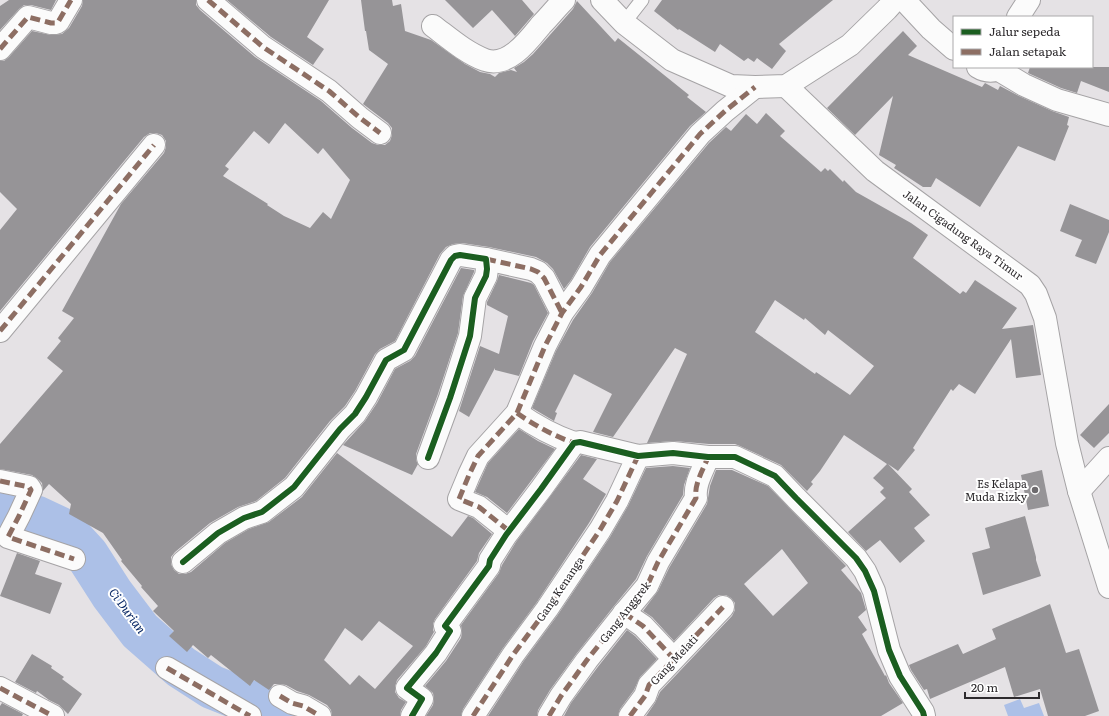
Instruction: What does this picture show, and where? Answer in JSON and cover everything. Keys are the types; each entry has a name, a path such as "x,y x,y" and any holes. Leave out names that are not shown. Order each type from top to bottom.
{"street":[{"path":"0,49 28,17 55,24 58,22 71,0"},
{"path":"208,0 263,47 329,91 380,133"},
{"path":"433,26 471,53 486,60 499,61 512,55 522,47 564,0"},
{"path":"607,2 624,23 672,60 731,86 755,87 786,86 850,45 895,0"},
{"path":"904,0 931,29 953,48"},
{"path":"1019,16 1029,0"},
{"path":"993,68 1024,85 1057,100 1109,114"},
{"name":"Jalan Cigadung Raya Timur","path":"786,86 875,170 1030,284 1036,294 1045,318 1067,443 1079,491 1109,587"},
{"path":"509,531 479,507 460,499 478,456 517,413 545,346 562,313 581,287 600,255 700,134 725,111 755,87"},
{"path":"0,331 154,145"},
{"path":"184,562 218,533 244,518 262,512 294,487 340,429 355,414 386,360 404,350 451,260 455,256 460,255 486,259 531,269 538,272 544,278 562,313"},
{"path":"428,458 450,398 470,336 475,298 488,269 486,259"},
{"path":"517,413 555,435 574,442 580,442 638,456 673,453 708,458 735,458 775,476 856,558 865,570 874,591 889,650 900,676 921,715"},
{"path":"412,716 422,699 408,688 436,653 450,631 445,626 489,566 490,560 509,531 574,442"},
{"name":"Gang Kenanga","path":"473,716 513,655 547,609 600,530 617,502 638,456"},
{"name":"Gang Anggrek","path":"549,716 561,696 624,613 648,586 658,562 696,498 695,491 708,458"},
{"path":"1079,491 1109,458"},
{"path":"0,481 29,487 31,490 8,537 74,559"},
{"name":"Gang Melati","path":"630,716 646,696 649,685 723,607"},
{"path":"624,613 643,626 673,658"},
{"path":"167,668 250,716"},
{"path":"0,688 53,716"},
{"path":"280,696 320,716"}],"lane":[{"path":"624,23 642,0"}],"water":[{"path":"1020,699 1024,708 1039,703 1044,716 1008,716 1004,705"}],"building":[{"path":"9,0 56,0 51,10 31,5 24,5 0,30 0,6"},
{"path":"83,0 196,0 196,5 200,10 255,57 321,101 372,143 385,145 390,141 392,128 388,123 363,104 388,64 369,50 361,0 392,0 393,6 401,4 405,31 431,40 465,64 480,72 490,74 495,77 499,73 511,70 517,72 514,68 533,54 573,9 577,1 615,42 618,38 689,95 687,97 706,112 690,126 590,247 571,280 564,289 553,269 547,263 536,257 462,243 453,244 446,247 440,254 395,341 380,349 375,354 345,406 330,421 285,478 256,501 238,507 210,523 171,557 171,564 174,570 179,574 191,572 225,543 249,529 269,522 302,497 337,453 452,537 468,516 473,518 492,534 479,553 477,561 435,619 433,624 434,632 426,646 397,680 395,692 399,698 406,702 401,710 400,716 332,716 331,710 327,705 309,695 280,684 274,684 269,690 254,680 250,686 211,655 208,658 193,645 187,652 169,636 174,631 153,611 158,606 121,561 122,560 103,533 69,514 71,504 49,484 43,491 42,483 32,475 0,469 0,444 63,371 47,358 61,341 58,338 74,318 62,311 121,204 164,153 166,147 166,141 162,135 150,133 144,137 0,311 0,230 17,209 0,192 0,61 4,61 9,57 32,31 51,35 62,34 69,28 82,6","holes":["285,123 318,154 323,148 350,180 331,219 323,212 310,228 284,216 267,205 268,204 223,176 229,169 225,166 254,131 269,144","379,621 413,646 375,689 359,675 350,685 324,660 345,628 362,641"]},
{"path":"227,0 329,0 307,37 324,49 313,65 271,37"},
{"path":"445,0 522,0 534,14 515,36 492,10 473,28"},
{"path":"662,0 833,0 779,44 786,51 772,69 757,58 754,62 748,58 744,61 720,44 715,52 679,29 678,30 654,11"},
{"path":"903,31 917,46 908,55 982,87 985,83 998,90 1000,86 1052,111 1069,117 1067,125 1069,126 1055,161 1018,146 980,207 936,178 931,187 923,187 894,168 896,165 879,155 893,96 855,135 827,108"},
{"path":"1109,67 1109,92 1081,81 1077,93 1061,88 1028,73 1030,68"},
{"path":"766,113 785,131 780,136 821,172 825,168 828,171 830,169 856,192 911,223 928,235 913,258 960,294 963,291 966,293 975,280 1017,308 1002,329 1033,325 1041,375 1016,378 1011,339 975,394 959,384 953,391 951,389 913,448 915,450 898,471 888,464 912,489 909,492 930,515 914,528 925,541 900,563 880,540 866,551 848,532 886,498 880,492 884,488 873,478 887,464 844,435 811,482 813,484 807,491 781,465 735,444 709,444 674,441 647,443 687,354 675,348 613,437 593,432 612,394 574,374 555,412 557,413 554,421 532,408 556,351 573,320 592,293 610,262 709,143 726,127 731,131 746,114 757,124","holes":["775,300 804,320 805,318 825,335 828,330 874,366 850,395 816,372 815,374 755,332"]},
{"path":"1070,204 1109,220 1109,232 1096,264 1075,256 1082,240 1060,231"},
{"path":"461,268 474,270 474,272 463,296 458,333 416,454 418,464 412,475 343,445 365,421 377,403 395,369 410,361 415,356"},
{"path":"499,275 534,285 548,313 533,341 519,376 495,370 495,368 469,417 459,411 480,346 499,354 508,316 487,305"},
{"path":"1109,404 1109,433 1094,448 1080,435"},
{"path":"519,429 538,441 555,449 507,513 487,497 475,492 488,463"},
{"path":"581,455 597,459 583,479 606,494 589,523 537,602 503,648 463,709 461,716 426,716 433,705 434,699 433,693 425,686 446,661 461,638 461,625 499,573 502,565 516,542"},
{"path":"673,466 690,468 684,485 683,495 647,556 636,579 577,653 550,690 538,710 537,716 488,716 523,662 557,616 610,537 628,506 646,468"},
{"path":"716,470 732,470 768,486 846,566 841,570 861,593 866,610 858,617 867,630 862,634 885,676 886,675 889,683 903,703 881,716 646,716 655,703 660,692 732,616 735,610 735,603 731,598 726,595 719,595 714,598 674,641 652,617 643,611 658,591 669,568 707,504 710,486","holes":["782,549 808,583 773,616 744,584"]},
{"name":"Es Kelapa Muda Rizky","path":"1042,470 1049,506 1028,510 1021,475"},
{"path":"1025,516 1041,576 983,595 972,553 990,548 985,528"},
{"path":"17,553 40,561 35,574 62,583 50,614 0,596"},
{"path":"1050,604 1066,653 1079,649 1099,711 1085,716 1048,716 1040,689 1014,697 1005,667 930,699 927,689 924,690 911,670 909,665 958,644 963,654 996,639 992,629"},
{"path":"627,630 635,636 657,659 640,677 634,690 620,709 618,716 564,716 571,703"},
{"path":"32,654 52,666 51,668 64,677 62,679 82,694 68,714 59,705 37,691 36,693 15,682"},
{"path":"2,703 23,714 22,716 0,716 0,706"}],"waterway":[{"name":"Ci Durian","path":"0,510 35,517 65,531 87,555 112,594 140,631 181,667 212,687 284,716"}],"marked path":[{"path":"0,49 28,17 51,23 58,22 71,0"},
{"path":"208,0 263,47 329,91 380,133"},
{"path":"509,531 479,507 459,499 478,456 517,413 545,346 562,313 581,287 600,255 700,134 725,111 755,87"},
{"path":"0,331 154,145"},
{"path":"486,259 531,269 538,272 544,278 562,313"},
{"path":"517,413 544,430 574,443"},
{"path":"473,716 513,655 547,609 600,530 617,501 638,456"},
{"path":"549,716 561,696 587,660 647,586 658,562 696,498 696,488 708,457"},
{"path":"0,481 29,487 31,490 8,537 74,559"},
{"path":"630,716 645,696 649,685 723,607"},
{"path":"624,613 643,626 673,658"},
{"path":"167,668 250,716"},
{"path":"0,688 53,716"},
{"path":"280,696 292,703 303,706 320,716"}],"cycle path":[{"path":"183,562 218,533 244,518 262,512 294,487 340,429 355,414 386,360 404,350 451,260 455,256 460,255 486,259 486,276 475,298 470,336 450,398 428,458"},
{"path":"412,716 422,699 407,688 436,653 450,631 445,626 489,566 490,560 506,535 574,443 580,442 638,456 673,453 708,457 735,457 775,476 856,558 865,571 874,591 889,650 900,676 923,712 924,716"}],"place":[{"name":"Es Kelapa Muda Rizky","path":"1035,490"}]}
